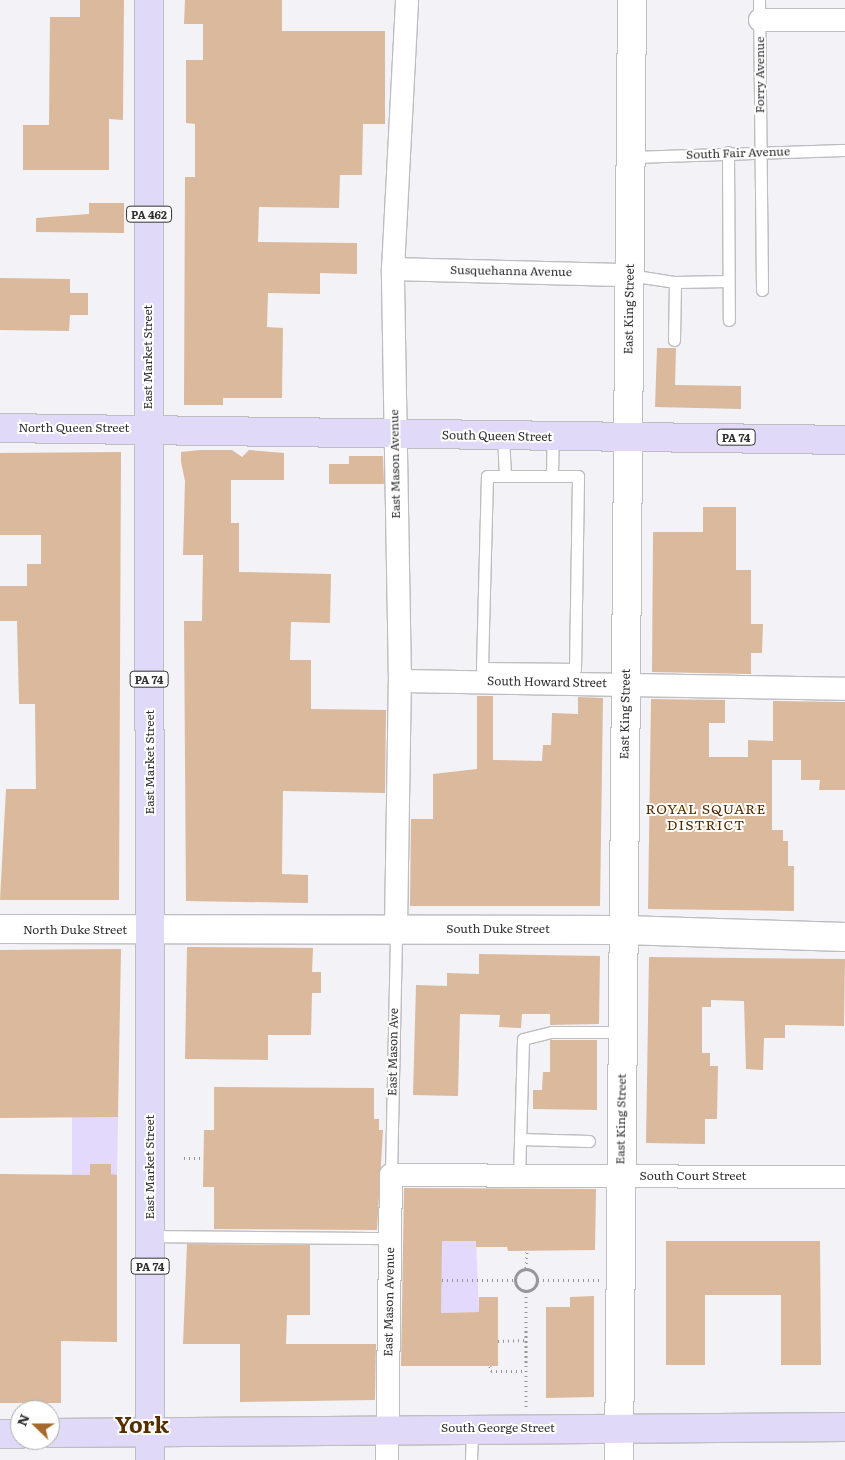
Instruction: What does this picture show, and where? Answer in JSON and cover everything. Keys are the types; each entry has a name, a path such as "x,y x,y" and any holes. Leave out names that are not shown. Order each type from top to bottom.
{"main road":[{"name":"East Market Street","path":"149,0 150,1433"},
{"name":"North Queen Street","path":"0,428 148,428"},
{"name":"South Queen Street","path":"148,428 553,437 627,435 845,440"},
{"name":"South George Street","path":"60,1434 387,1428 845,1427"},
{"name":"PA 74","path":"150,1433 150,1460"}],"street":[{"name":"East Mason Avenue","path":"396,929 400,681 394,434 394,269 407,0"},
{"name":"East King Street","path":"620,1460 622,1032 632,0"},
{"path":"760,10 845,20"},
{"name":"Susquehanna Avenue","path":"394,269 629,274"},
{"name":"South Howard Street","path":"400,681 626,683 845,689"},
{"name":"North Duke Street","path":"0,929 150,930"},
{"name":"South Duke Street","path":"150,930 623,930 845,936"},
{"name":"East Mason Avenue","path":"387,1460 391,1176"},
{"name":"South Court Street","path":"391,1176 845,1176"}],"lane":[{"name":"Forry Avenue","path":"760,10 762,290"},
{"name":"South Fair Avenue","path":"631,157 728,152 845,150"},
{"path":"728,152 729,320"},
{"path":"629,274 675,282 728,281"},
{"path":"674,340 675,282"},
{"path":"503,436 505,476"},
{"path":"552,476 553,437"},
{"path":"487,476 505,476 578,476 575,669 482,668 487,476"},
{"name":"East Mason Ave","path":"391,1176 396,929"},
{"path":"519,1176 523,1040 551,1032 622,1032"},
{"path":"520,1139 589,1141"},
{"path":"150,1236 390,1238"},
{"path":"471,1460 472,1428"}],"path":[{"path":"184,1158 204,1158"},
{"path":"527,1250 526,1268 538,1280"},
{"path":"526,1268 517,1272 514,1280 518,1288 526,1291"},
{"path":"442,1280 514,1280"},
{"path":"526,1401 526,1291 538,1280 588,1280"},
{"path":"498,1340 526,1340"},
{"path":"490,1366 491,1371 526,1371"}],"shaded area":[{"path":"72,1117 118,1117 117,1175 111,1174 110,1164 91,1164 90,1175 72,1175"},
{"path":"438,1241 476,1241 479,1312 441,1313"}],"building":[{"path":"80,0 124,0 123,120 109,119 109,170 23,170 23,125 49,125 50,17 80,17"},
{"path":"185,0 282,0 282,31 385,31 385,124 363,124 362,175 340,175 339,208 259,207 258,242 357,243 357,274 320,273 320,294 268,293 267,327 283,328 282,398 223,398 223,405 184,405 185,177 195,177 195,124 186,123 186,60 203,60 203,24 184,24"},
{"path":"89,203 124,203 124,233 36,232 36,218 89,214"},
{"path":"0,278 70,279 70,293 88,293 88,315 70,315 69,331 0,330"},
{"path":"657,348 676,348 675,385 741,386 741,409 655,407"},
{"path":"232,450 242,457 249,450 284,453 284,480 231,480 231,523 239,523 239,572 331,574 330,623 291,622 290,660 311,660 311,709 386,710 385,793 283,791 282,874 308,875 308,903 186,901 184,621 202,621 203,555 183,555 185,481 181,452"},
{"path":"121,452 119,900 0,900 6,789 36,789 35,704 19,704 17,621 0,621 0,586 27,586 27,564 41,564 41,535 0,535 0,453"},
{"path":"349,456 383,456 384,484 329,484 329,464 349,464"},
{"path":"703,507 736,507 736,570 751,570 751,624 763,624 762,653 751,653 751,674 652,672 653,532 703,532"},
{"path":"477,696 493,696 493,760 542,761 543,745 551,745 552,713 578,714 578,697 603,698 600,906 410,906 411,819 433,819 433,774 477,769"},
{"path":"651,699 725,700 725,723 709,723 709,757 748,757 748,740 773,741 773,701 845,702 845,790 819,790 820,780 801,780 801,760 772,760 772,830 783,830 783,841 788,841 788,866 794,866 794,911 648,909"},
{"path":"187,947 313,948 312,972 321,972 321,993 312,993 311,1035 268,1035 268,1060 185,1059"},
{"path":"121,949 118,1117 0,1118 0,950"},
{"path":"479,954 600,956 599,1024 550,1025 550,1014 522,1014 521,1028 499,1027 500,1015 460,1014 458,1096 413,1095 416,985 447,986 447,973 479,974"},
{"path":"649,957 845,959 844,1026 785,1025 785,1038 764,1038 763,1070 746,1069 744,1001 711,1000 711,1007 702,1007 702,1053 710,1053 710,1066 718,1066 717,1119 705,1119 705,1144 646,1143"},
{"path":"550,1040 597,1040 597,1110 533,1109 533,1090 542,1090 543,1072 550,1072"},
{"path":"214,1087 374,1088 374,1119 379,1119 379,1130 383,1130 377,1230 214,1229 214,1187 203,1187 204,1130 214,1130"},
{"path":"90,1164 111,1164 111,1174 117,1175 117,1342 61,1341 61,1403 60,1400 10,1400 10,1403 0,1403 0,1174 90,1175"},
{"path":"404,1188 596,1189 595,1250 508,1251 507,1247 476,1247 476,1241 442,1241 441,1313 479,1312 479,1297 498,1297 498,1366 401,1366"},
{"path":"666,1241 820,1241 821,1365 781,1365 781,1295 705,1295 705,1365 666,1365"},
{"path":"187,1244 310,1245 310,1315 287,1315 286,1344 376,1344 375,1400 240,1402 240,1344 183,1344"},
{"path":"594,1296 594,1397 546,1398 546,1307 570,1307 570,1297"}],"district":[{"name":"ROYAL SQUARE DISTRICT","path":"706,816"},
{"name":"York","path":"142,1424"}]}
